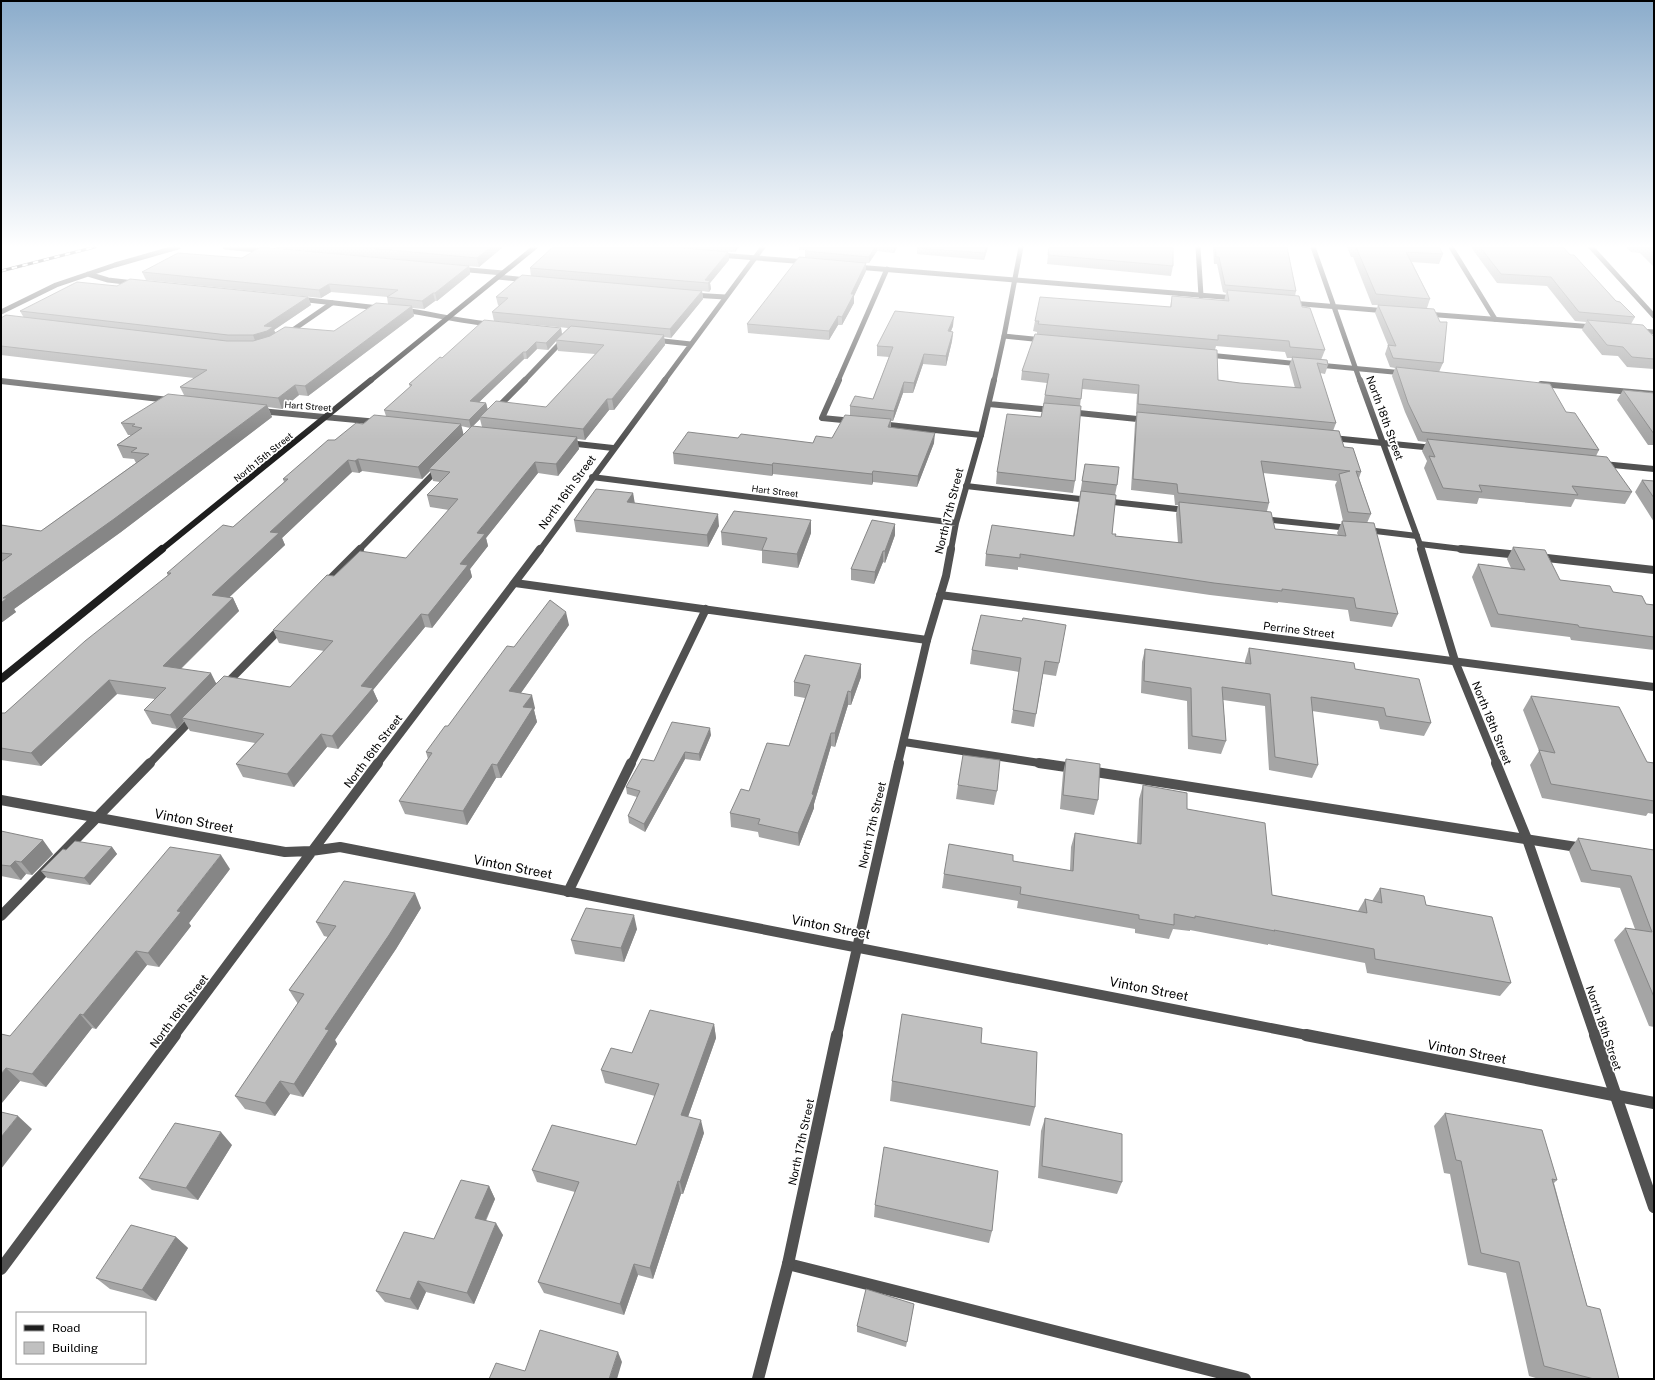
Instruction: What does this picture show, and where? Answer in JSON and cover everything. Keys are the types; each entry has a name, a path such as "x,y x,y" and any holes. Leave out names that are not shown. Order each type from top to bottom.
{"main road":[{"name":"North 15th Street","path":"1,679 457,311"}],"street":[{"path":"284,336 320,311"},
{"path":"406,311 450,317 467,322 498,325"},
{"name":"North 16th Street","path":"1,1269 311,851 515,583 715,311"},
{"path":"862,422 822,418 869,311"},
{"name":"North 17th Street","path":"758,1379 788,1264 856,946 927,640 946,576 956,523 989,404 1009,311"},
{"name":"North 18th Street","path":"1335,311 1419,540 1455,661 1527,839 1654,1207"},
{"path":"1490,311 1495,319"},
{"path":"1418,313 1602,328"},
{"path":"1632,330 1654,332"},
{"path":"490,415 570,333 562,332"},
{"path":"1004,336 1046,340"},
{"path":"646,340 691,344"},
{"path":"1203,355 1305,364"},
{"path":"1313,365 1413,374"},
{"path":"1,381 172,401"},
{"path":"1537,384 1654,394"},
{"path":"989,404 1056,410"},
{"name":"Hart Street","path":"250,410 381,422"},
{"path":"1064,411 1152,420"},
{"path":"877,424 981,435"},
{"path":"1326,438 1444,449"},
{"path":"558,441 613,448"},
{"path":"1600,464 1654,469"},
{"path":"318,590 441,466"},
{"name":"Hart Street","path":"592,477 956,523"},
{"path":"966,486 1194,511"},
{"path":"1257,518 1654,570"},
{"path":"515,583 927,640"},
{"name":"Perrine Street","path":"940,595 1654,687"},
{"path":"568,892 706,610"},
{"path":"218,692 285,624"},
{"path":"1,916 196,715"},
{"path":"904,742 1594,849"},
{"name":"Vinton Street","path":"1,800 285,852 311,851 340,847 568,892 856,946 1654,1103"},
{"path":"788,1264 1245,1379"}],"building":[{"path":"23,311 286,311 264,326 273,327 267,331 253,335 228,335"},
{"path":"363,311 405,311 305,386 295,385 278,398 180,387 207,370 1,346 1,318 6,315 227,341 253,341 270,336 285,327 334,331"},
{"path":"493,311 685,311 670,329"},
{"path":"757,311 845,311 842,317 838,316 829,331 747,324"},
{"path":"895,311 954,317 948,331 953,332 946,356 924,354 914,383 904,382 894,411 850,406 855,396 873,399 893,347 877,346"},
{"path":"1037,311 1311,311 1325,350 1290,347 1289,341 1218,335 1218,340 1038,324 1039,321 1035,321"},
{"path":"1381,311 1435,311 1440,322 1447,322 1443,363 1393,358 1388,345 1396,346"},
{"path":"1629,311 1635,317 1579,312"},
{"path":"484,320 561,328 546,343 536,342 526,352 523,352 470,401 486,403 469,420 384,410 412,385 409,384 440,357 442,358"},
{"path":"1587,320 1643,325 1654,337 1654,359 1632,357 1623,347 1607,345"},
{"path":"571,326 664,335 612,399 607,399 583,429 480,417 496,401 546,407 604,345 556,340"},
{"path":"1035,334 1217,350 1218,380 1240,383 1301,388 1292,357 1327,360 1328,365 1317,363 1336,423 1138,404 1139,385 1083,379 1081,399 1045,395 1049,374 1022,371"},
{"path":"1396,367 1550,384 1566,412 1575,413 1599,450 1422,432 1408,403"},
{"path":"1623,390 1654,393 1654,434"},
{"path":"168,394 267,405 114,519 3,598 7,598 1,603 1,562 12,554 1,553 1,525 41,531 149,454 131,452 137,448 117,445 142,428 132,426 135,424 121,423"},
{"path":"1044,403 1081,406 1075,481 997,472 1007,414 1041,417"},
{"path":"1137,412 1339,431 1344,447 1353,448 1361,472 1356,471 1371,514 1348,512 1339,474 1350,471 1261,461 1269,503 1178,493 1177,484 1133,479"},
{"path":"374,415 461,424 418,467 358,459 355,461 348,460 270,532 279,533 212,595 233,598 163,666 211,673 170,715 144,710 166,688 109,680 31,753 1,748 1,713 5,713 85,641 171,573 167,573 223,525 233,527 288,479 283,479 328,440 335,440 356,423 363,424"},
{"path":"845,415 891,419 888,427 935,433 918,476 873,471 872,474 773,463 772,465 673,453 688,432 738,438 741,434 813,443 816,436 832,438"},
{"path":"472,426 577,437 556,464 535,462 477,533 485,534 460,564 468,565 428,615 421,614 361,686 373,688 332,736 321,734 287,774 236,764 264,734 182,718 224,676 290,687 333,641 273,630 327,575 334,576 360,551 406,558 458,499 427,495 450,472 429,469"},
{"path":"1427,439 1607,457 1632,492 1572,486 1578,495 1479,485 1482,492 1443,488 1429,456 1435,457"},
{"path":"1085,464 1119,467 1117,485 1082,481"},
{"path":"1642,480 1654,481 1654,498"},
{"path":"596,489 633,493 627,502 718,514 707,535 574,520"},
{"path":"1081,491 1116,495 1112,534 1116,534 1115,536 1182,543 1179,502 1271,512 1275,529 1346,536 1342,521 1374,523 1398,614 1356,608 1354,598 1282,589 1282,591 1214,583 1020,554 1020,558 986,554 992,525 1074,536"},
{"path":"734,511 811,520 797,554 762,550 767,538 721,532"},
{"path":"872,520 895,524 885,551 883,551 875,572 851,569"},
{"path":"1513,547 1545,550 1560,580 1610,586 1613,592 1642,596 1646,604 1654,605 1654,637 1498,614 1478,564 1525,570"},
{"path":"550,600 566,612 509,691 532,695 523,707 533,708 497,765 492,764 463,811 399,801 432,753 426,752 445,726 448,726 507,646 514,647"},
{"path":"981,615 1022,621 1023,618 1066,625 1059,663 1045,661 1036,714 1013,710 1021,658 972,650"},
{"path":"1249,648 1354,663 1355,669 1419,679 1431,723 1386,716 1384,708 1311,697 1318,765 1275,757 1270,694 1222,687 1226,741 1192,736 1191,688 1144,681 1145,649 1251,664"},
{"path":"805,655 861,664 851,692 848,691 835,733 831,733 812,794 814,795 798,833 758,824 760,819 730,813 741,789 749,791 767,743 789,746 810,685 794,682"},
{"path":"1531,696 1619,707 1647,762 1654,763 1654,801 1551,784 1539,750 1555,753"},
{"path":"672,722 710,728 699,754 685,752 644,824 628,816 640,791 626,787 642,759 654,761"},
{"path":"963,755 1000,760 997,791 958,785"},
{"path":"1066,759 1100,764 1098,800 1063,795"},
{"path":"1143,785 1187,793 1187,809 1265,823 1272,895 1367,913 1365,899 1382,903 1380,888 1424,896 1426,905 1492,917 1511,983 1375,959 1374,949 1195,916 1195,918 1174,914 1174,925 1139,919 1139,915 1020,894 1021,887 944,874 949,844 1013,855 1013,861 1073,871 1075,833 1141,844"},
{"path":"1,831 43,840 21,862 15,861 10,866 1,865"},
{"path":"1578,838 1654,850 1654,997 1625,928 1652,932 1631,876 1591,870"},
{"path":"75,841 112,847 84,878 41,871 63,849 66,850"},
{"path":"170,847 221,855 177,911 181,912 148,953 136,951 83,1015 80,1014 32,1074 6,1068 1,1074 1,1034 10,1036"},
{"path":"344,881 415,893 389,935 325,1029 329,1030 294,1084 280,1081 265,1103 235,1096 304,994 289,990 336,926 316,922"},
{"path":"586,908 634,915 621,948 571,940"},
{"path":"650,1010 714,1024 681,1115 701,1120 680,1182 678,1181 650,1268 634,1264 620,1304 538,1282 579,1182 532,1170 552,1125 636,1145 659,1084 601,1070 611,1048 632,1053"},
{"path":"902,1014 982,1028 981,1043 1037,1052 1035,1107 892,1081"},
{"path":"1,1112 18,1116 1,1137"},
{"path":"1445,1113 1542,1130 1557,1180 1552,1179 1587,1306 1600,1309 1619,1379 1594,1379 1544,1366 1519,1262 1481,1253 1461,1161 1456,1160"},
{"path":"1045,1118 1122,1134 1122,1182 1042,1166"},
{"path":"175,1123 221,1132 186,1188 139,1178"},
{"path":"884,1147 998,1171 992,1231 875,1205"},
{"path":"461,1180 489,1186 475,1218 496,1223 467,1293 418,1281 410,1299 376,1291 404,1232 434,1239"},
{"path":"131,1225 176,1237 142,1290 96,1278"},
{"path":"866,1289 914,1304 907,1342 857,1326"},
{"path":"540,1330 618,1352 609,1379 489,1379 496,1363 525,1371"}]}
